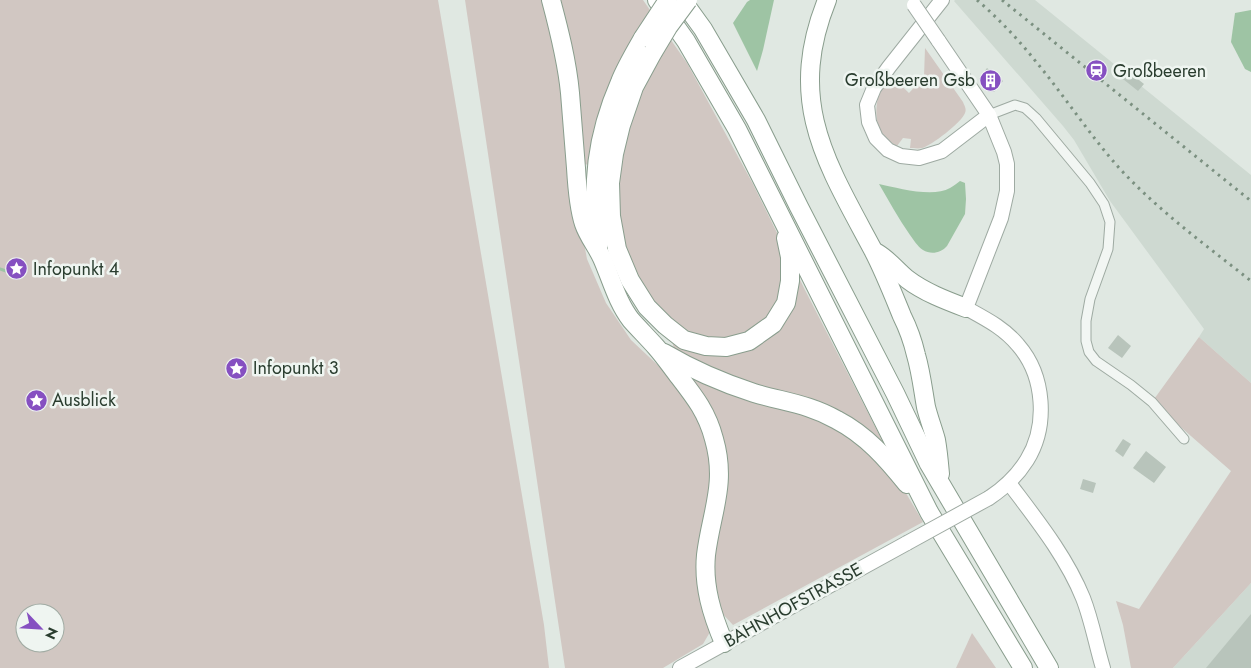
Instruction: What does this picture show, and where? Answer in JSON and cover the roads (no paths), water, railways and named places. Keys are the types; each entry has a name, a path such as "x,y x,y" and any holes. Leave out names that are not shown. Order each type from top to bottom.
{"highway":[{"path":"551,0 560,32 570,89 578,189 584,225 629,318 658,349 700,404 715,440 719,459 718,497 706,555 706,586 716,625 724,643"},
{"path":"657,0 686,41 728,113 929,512 1023,668"},
{"path":"601,257 596,221 595,184 598,150 606,117 620,81 642,38 668,0"},
{"path":"682,0 702,29 756,120 929,464 1049,668"},
{"path":"688,0 668,27 634,87 614,154 610,183 610,216 617,249 630,280 647,307 684,340 706,346 726,347 749,341 772,324 786,303 790,280 790,257 783,221"},
{"path":"826,0 818,23 811,60 810,88 813,116 818,136 831,170 874,252 903,316 916,354 927,410 936,442 941,485"},
{"path":"874,252 885,258 914,284 937,297 966,308"},
{"path":"658,349 706,376 755,393 818,410 839,420 867,440 888,460 929,512"}],"main road":[{"path":"942,0 874,88 867,105 869,122 876,138 888,150 901,156 919,158 942,151 989,115"},
{"path":"912,2 989,115 1004,152 1007,178 1001,218 966,308"},
{"name":"BAHNHOFSTRASSE","path":"680,668 990,498 1009,483 1022,468 1038,434 1041,409 1040,395 1033,368 1012,338 995,324 966,308"},
{"path":"1009,483 1052,542 1077,584 1089,614 1103,668"}],"street":[{"path":"989,115 1015,105 1025,108 1036,118 1090,183 1104,204 1110,222 1108,249 1090,299 1086,320 1086,341 1089,352 1096,361 1132,385 1152,402 1184,439"}],"waterway":[{"path":"0,269 6,271"}],"railway":[{"path":"977,0 1023,46 1121,170 1184,228 1251,281"},
{"path":"1002,0 1251,201"}],"place":[{"name":"Großbeeren","path":"1097,71"},
{"name":"Großbeeren Gsb","path":"991,80"},
{"name":"Infopunkt 4","path":"17,269"},
{"name":"Infopunkt 3","path":"237,368"},
{"name":"Ausblick","path":"36,400"}]}
